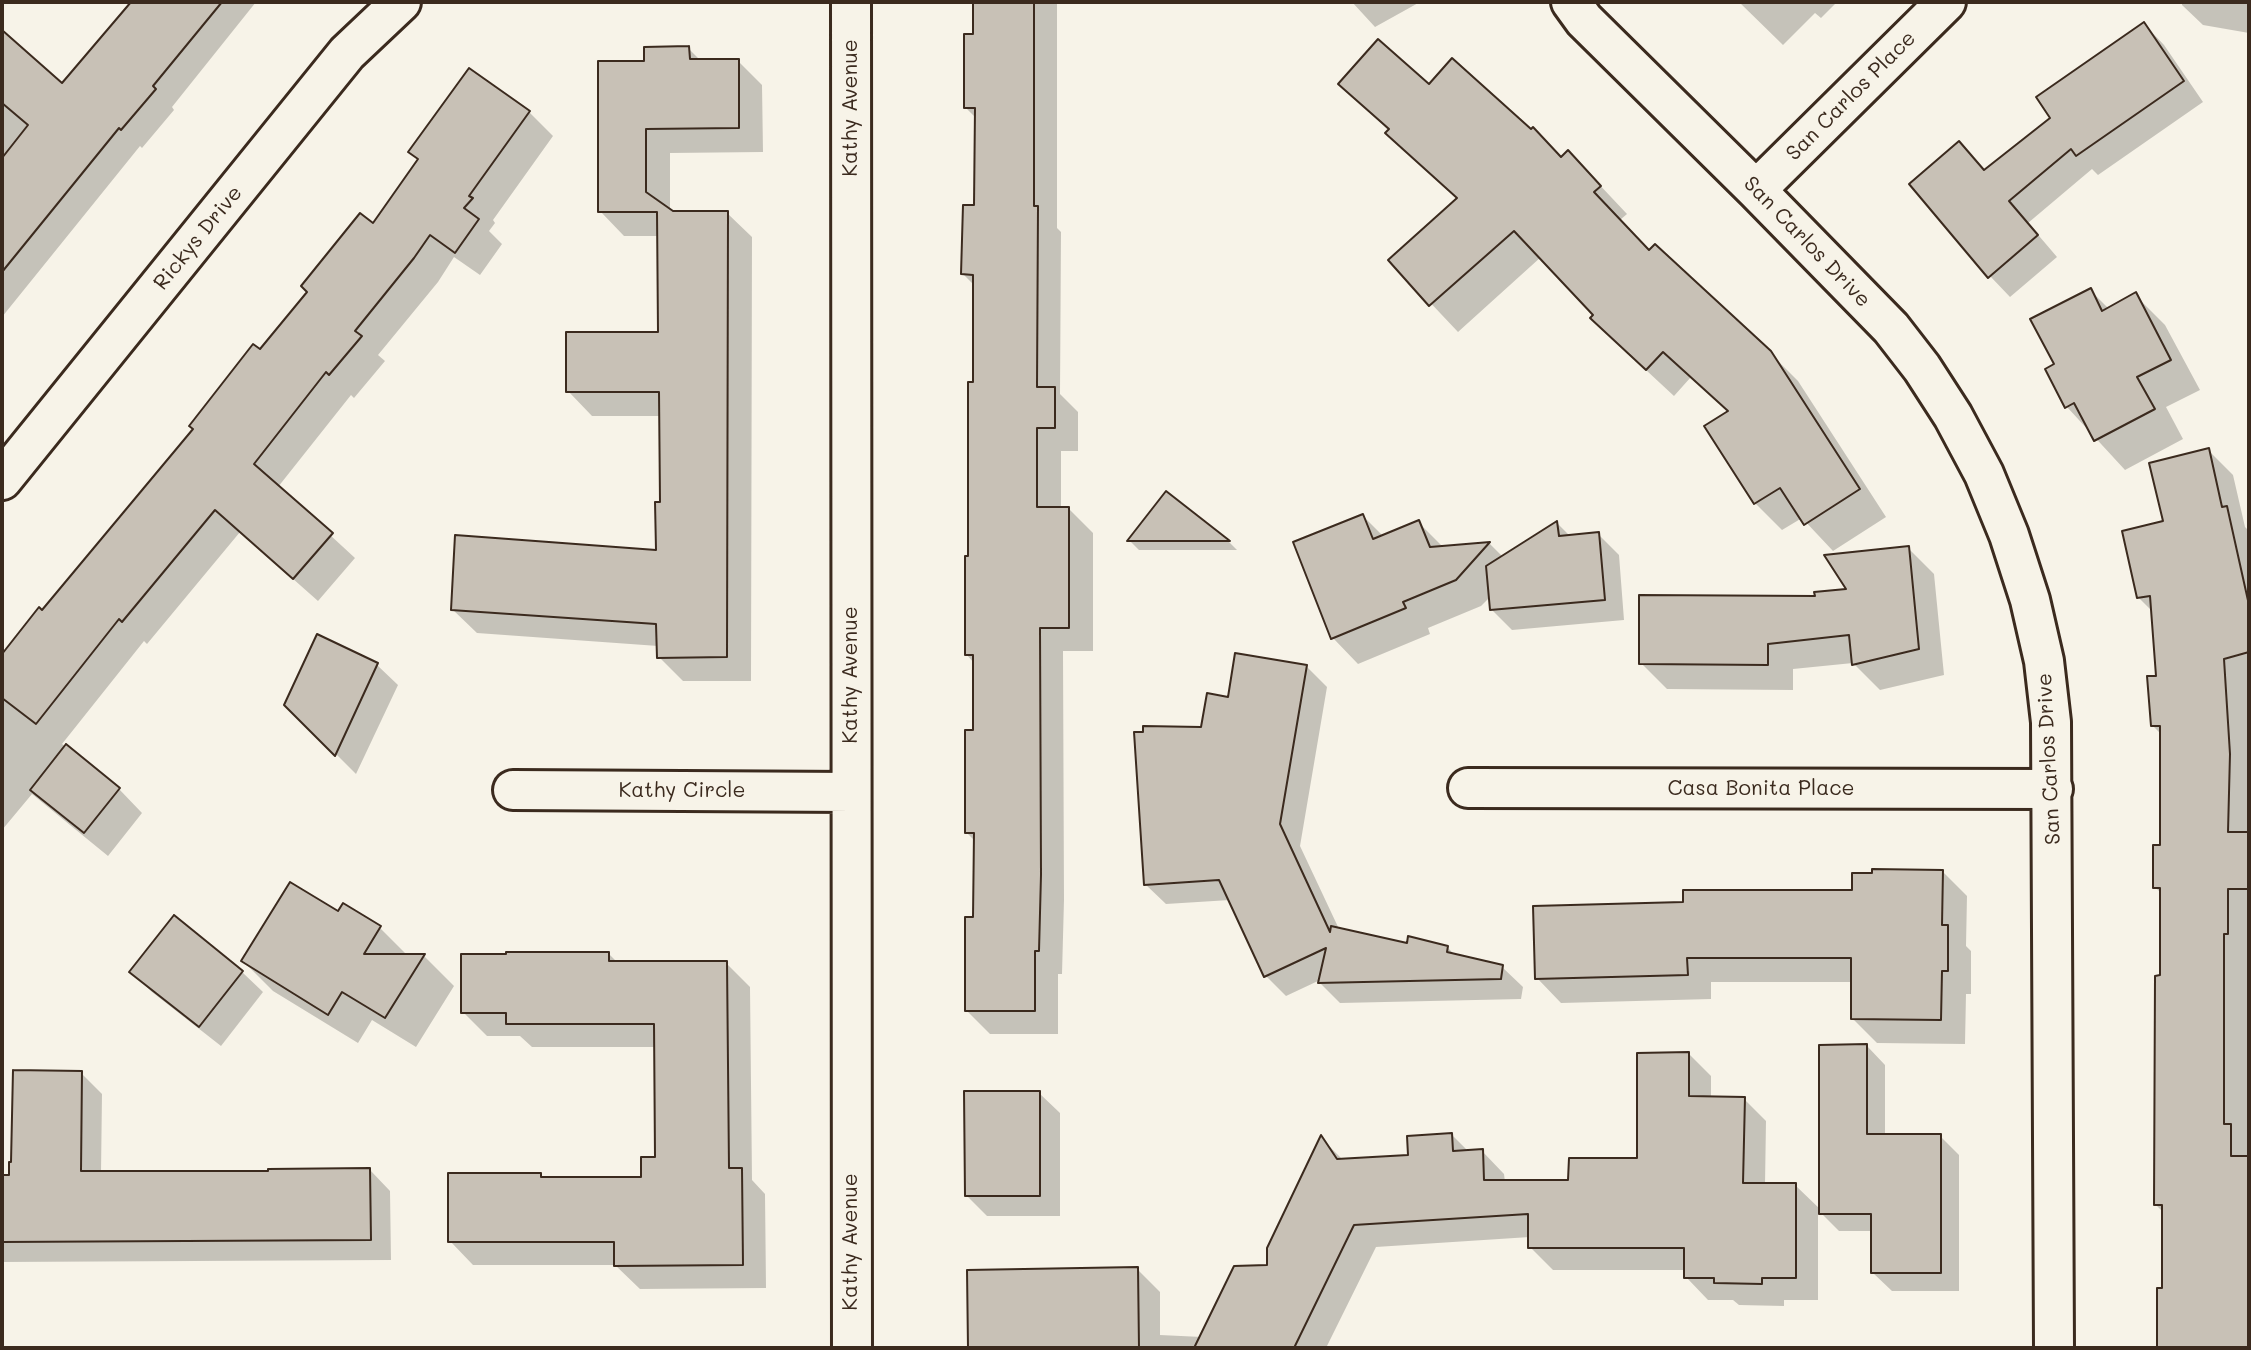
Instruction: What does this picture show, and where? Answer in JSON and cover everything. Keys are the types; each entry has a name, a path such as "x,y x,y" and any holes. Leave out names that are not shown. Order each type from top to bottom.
{"street":[{"name":"Rickys Drive","path":"2,480 347,52 401,2"},
{"name":"Kathy Avenue","path":"851,2 852,1348"},
{"name":"San Carlos Drive","path":"1571,2 1584,20 1891,328 1922,368 1953,416 1984,474 2009,535 2030,600 2044,661 2052,722 2054,1348"},
{"name":"San Carlos Place","path":"1756,190 1946,2"},
{"name":"Casa Bonita Place","path":"1468,788 2053,789"},
{"name":"Kathy Circle","path":"513,790 851,792"}],"building":[{"path":"131,2 222,2 153,86 156,89 121,130 119,128 2,272 2,158 28,125 2,103 2,30 62,83"},
{"path":"973,2 1034,2 1034,206 1038,206 1037,387 1055,387 1055,428 1037,428 1037,507 1069,507 1069,628 1040,628 1041,875 1039,951 1035,951 1035,1011 965,1011 965,917 973,917 974,833 965,833 965,730 973,730 973,655 965,655 965,556 968,556 968,382 973,382 973,275 961,274 963,205 974,205 975,108 964,108 964,34 973,34"},
{"path":"2144,22 2184,81 2076,156 2071,149 2009,201 2038,235 1988,278 1909,184 1959,141 1984,170 2050,118 2036,97"},
{"path":"1378,39 1429,84 1452,58 1531,129 1533,127 1561,157 1568,150 1601,186 1594,192 1649,250 1655,244 1771,351 1860,489 1804,525 1780,488 1754,504 1704,426 1728,411 1663,352 1646,370 1590,318 1593,315 1514,231 1429,306 1388,260 1457,198 1385,133 1389,129 1338,84"},
{"path":"689,46 690,59 739,59 739,128 646,129 646,192 673,211 728,211 727,657 657,658 656,624 451,610 455,535 656,550 655,502 660,502 659,392 566,392 566,332 658,332 657,212 598,212 598,61 644,61 644,47"},
{"path":"469,68 530,111 469,196 473,198 464,208 479,219 455,253 430,235 355,331 362,336 329,375 326,372 254,464 333,533 293,579 215,510 122,622 119,619 36,724 2,698 2,654 39,607 42,610 193,429 189,426 253,344 260,349 307,292 301,286 360,213 373,223 418,159 408,152"},
{"path":"2091,288 2102,311 2136,292 2171,360 2137,377 2155,409 2094,441 2074,403 2065,408 2045,369 2054,364 2030,319"},
{"path":"2209,448 2222,507 2227,506 2249,605 2249,652 2224,659 2230,754 2228,832 2249,832 2249,889 2228,889 2228,934 2224,934 2224,1124 2231,1124 2231,1156 2249,1156 2249,1348 2157,1348 2157,1288 2162,1288 2162,1205 2154,1205 2155,976 2160,975 2160,888 2153,888 2153,845 2160,845 2160,726 2151,726 2147,676 2156,676 2150,596 2137,598 2122,531 2163,521 2149,463"},
{"path":"1166,491 1230,541 1127,541"},
{"path":"1363,514 1373,539 1419,520 1430,547 1490,542 1456,580 1403,602 1406,608 1331,639 1293,542"},
{"path":"1557,521 1559,536 1599,532 1605,600 1490,610 1486,566"},
{"path":"1909,546 1919,649 1852,665 1849,635 1768,644 1768,665 1639,664 1639,595 1815,596 1814,592 1846,589 1824,555"},
{"path":"317,634 378,663 335,756 284,705"},
{"path":"1235,653 1307,665 1280,824 1330,932 1331,926 1407,943 1408,936 1448,946 1447,952 1503,965 1501,979 1318,983 1326,948 1264,977 1219,880 1144,885 1134,732 1143,732 1143,726 1201,727 1207,693 1228,697"},
{"path":"66,744 120,788 84,833 30,790"},
{"path":"1872,869 1943,870 1942,925 1948,925 1948,971 1942,971 1941,1020 1851,1019 1851,958 1687,958 1688,975 1535,979 1533,906 1683,902 1683,890 1852,890 1852,873 1872,873"},
{"path":"290,882 338,911 343,903 381,926 364,954 425,954 385,1018 342,992 328,1015 241,961"},
{"path":"174,915 243,971 199,1027 129,972"},
{"path":"609,952 609,961 727,961 729,1168 742,1168 743,1265 614,1266 614,1242 448,1242 448,1173 641,1177 641,1157 655,1157 654,1024 506,1024 506,1013 461,1013 461,954"},
{"path":"1867,1044 1867,1134 1941,1134 1941,1273 1871,1273 1871,1214 1819,1214 1819,1045"},
{"path":"1689,1052 1689,1096 1745,1097 1743,1183 1796,1183 1796,1278 1762,1278 1762,1284 1714,1283 1714,1278 1684,1278 1684,1248 1528,1248 1528,1214 1354,1225 1294,1348 1194,1348 1234,1266 1267,1265 1267,1248 1321,1135 1337,1159 1408,1155 1407,1136 1452,1133 1453,1151 1483,1149 1484,1180 1568,1180 1569,1158 1637,1158 1637,1053"},
{"path":"13,1070 82,1071 81,1171 370,1168 371,1240 2,1242 2,1175 9,1175 11,1162"},
{"path":"964,1091 1040,1091 1040,1196 965,1196"},
{"path":"1138,1267 1139,1348 968,1348 967,1270"}]}
